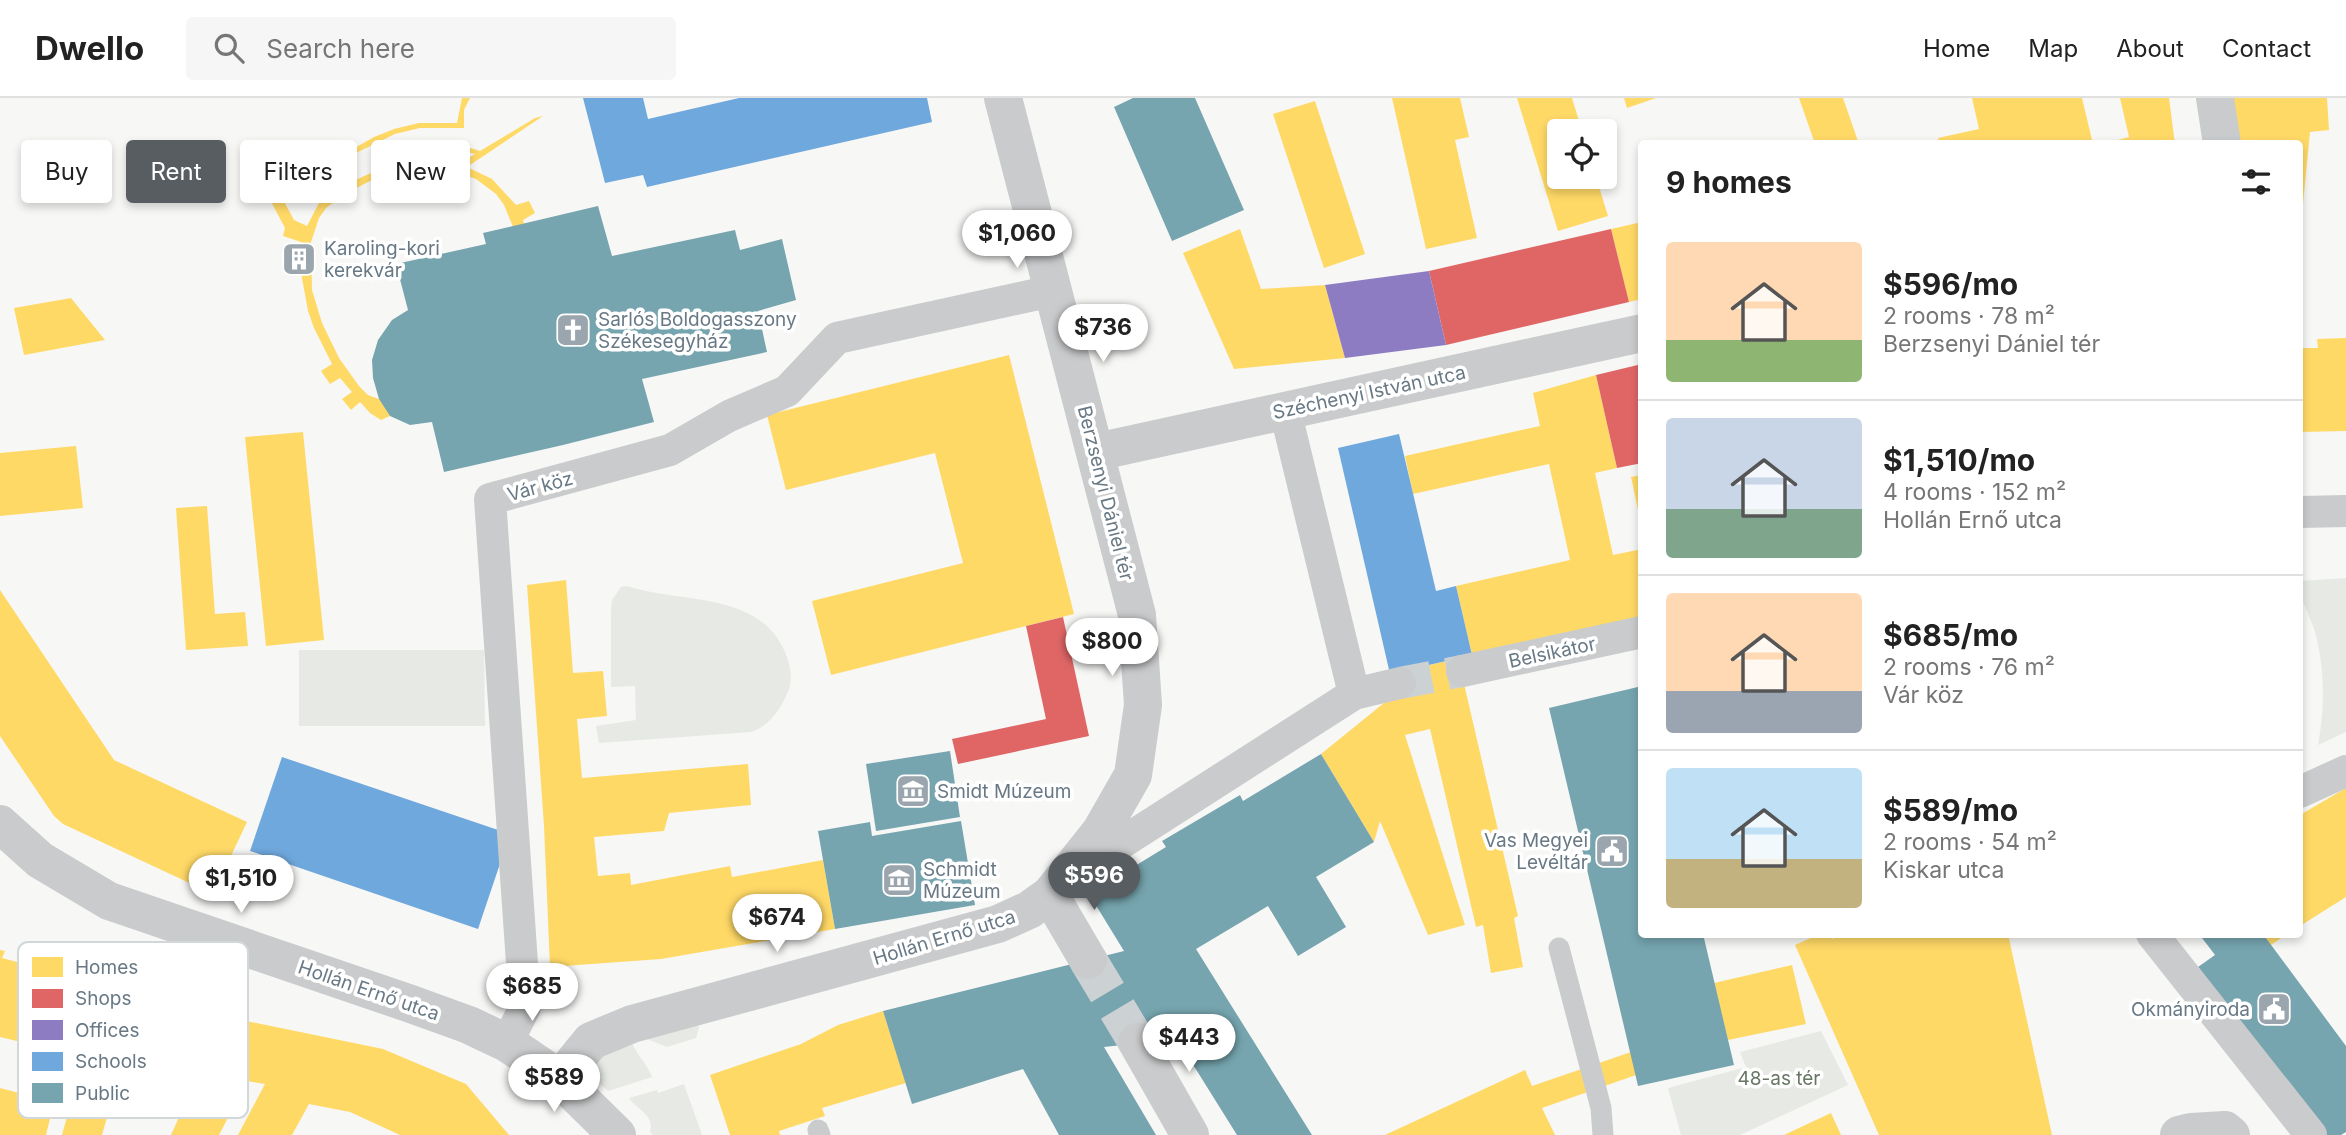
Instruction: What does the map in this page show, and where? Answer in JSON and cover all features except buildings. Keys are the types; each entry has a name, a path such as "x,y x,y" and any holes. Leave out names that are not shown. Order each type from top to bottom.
{"street":[{"name":"Berzsenyi Dániel tér","path":"1003,98 1137,615 1143,705 1133,775 1056,905"},
{"path":"2215,98 2221,140"},
{"name":"Vár köz","path":"507,1043 525,1007 489,499 670,450 729,416 787,391 837,338 1052,291"},
{"name":"Széchenyi István utca","path":"1096,452 1638,334"},
{"path":"1285,410 1354,694"},
{"path":"2303,512 2346,511"},
{"name":"Belsikátor","path":"1462,671 1638,633"},
{"path":"1088,960 1056,905 1098,858 1354,694 1400,683"},
{"path":"2303,791 2346,771"},
{"name":"Hollán Ernő utca","path":"0,824 40,860 109,901 229,942"},
{"name":"Hollán Ernő utca","path":"248,948 469,1025 507,1043 560,1079 591,1041 632,1024 998,924 1029,910 1056,905"},
{"path":"2155,938 2311,1135"},
{"path":"1136,1042 1190,1135"},
{"path":"560,1079 594,1120 617,1135"},
{"path":"2179,1135 2191,1132 2228,1132"}],"lane":[{"path":"1559,948 1601,1108 1603,1135"}],"green space":[{"path":"2346,578 2346,732 2318,745 2323,702 2321,660 2315,632 2303,599 2303,581"},
{"path":"627,586 737,609 756,618 773,632 787,657 791,680 783,702 770,721 751,732 599,743 596,726 636,720 635,686 611,687 612,600 621,587"},
{"path":"299,650 484,650 485,726 299,726"},
{"path":"696,1017 699,1027 696,1038 667,1047 647,1039"},
{"name":"48-as tér","path":"1821,1031 1848,1085 1740,1135 1681,1135 1668,1088 1746,1067 1740,1052"},
{"path":"628,1035 652,1077 608,1091 596,1078 596,1065 604,1053"},
{"path":"684,1084 702,1135 653,1135 648,1117 629,1098 657,1090 658,1093"}],"tunnel":[{"path":"1400,683 1462,671"},
{"path":"1088,960 1137,1042"}],"place":[{"name":"Karoling-kori kerekvár","path":"299,259"},
{"name":"Sarlós Boldogasszony Székesegyház","path":"573,330"},
{"name":"Smidt Múzeum","path":"913,791"},
{"name":"Vas Megyei Levéltár","path":"1612,851"},
{"name":"Schmidt Múzeum","path":"899,880"},
{"name":"Okmányiroda","path":"2274,1009"}]}
